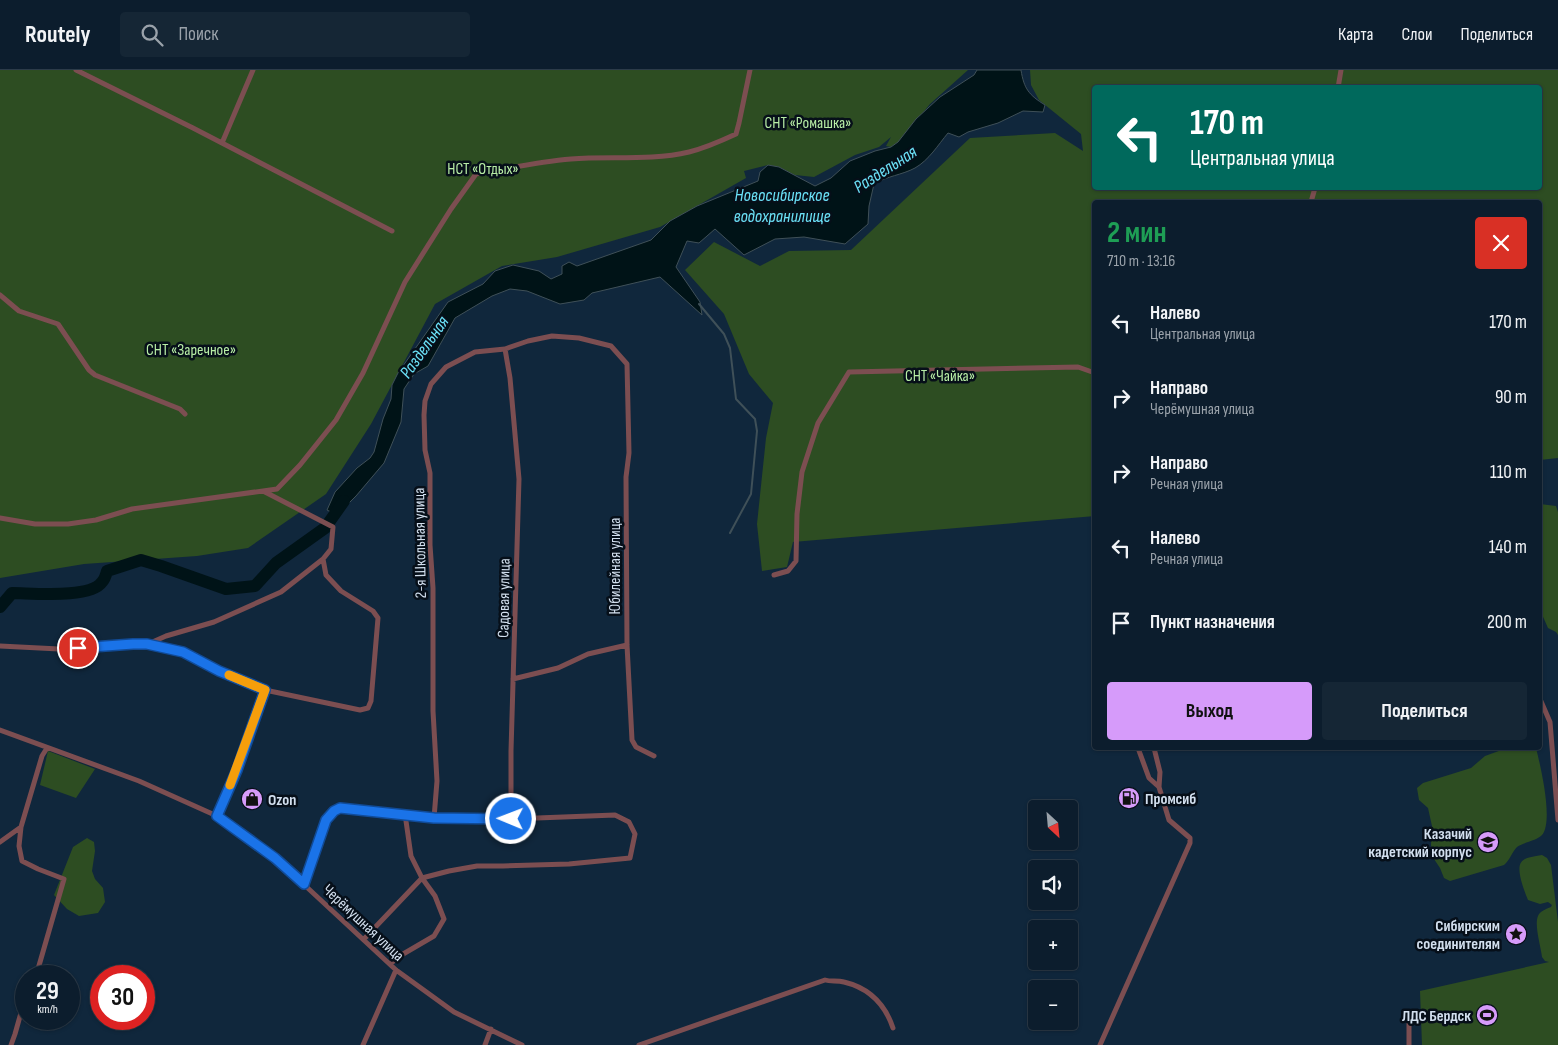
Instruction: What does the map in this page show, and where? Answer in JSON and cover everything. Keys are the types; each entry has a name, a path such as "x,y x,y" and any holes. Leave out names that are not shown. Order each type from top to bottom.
{"street":[{"path":"76,70 392,231"},
{"path":"222,143 253,70"},
{"path":"0,518 35,524 68,524 96,520 132,509 277,489 300,465 336,420 363,373 405,282 451,209 476,174 529,163 572,159 660,156 689,152 717,142 736,134 740,123 750,70"},
{"path":"1338,85 1341,70"},
{"path":"0,295 19,311 58,324 89,370 95,375 180,409 186,414"},
{"name":"2-я Школьная улица","path":"434,818 437,781 433,711 433,588 430,545 430,474 426,450 424,415 425,401 431,384 446,367 475,352 505,349 528,341 552,336 579,338 611,346 626,364"},
{"name":"Садовая улица","path":"505,349 510,378 518,479 511,819"},
{"name":"Юбилейная улица","path":"626,364 629,453 626,477 627,645 632,740 636,748 654,756"},
{"path":"774,575 788,571 796,561 797,514 802,472 818,423 849,372 1078,367 1092,371"},
{"path":"147,644 166,636 214,622 282,592 323,559 331,549 333,527 262,491"},
{"path":"0,646 59,649 147,644 183,652 219,671 265,690 360,710 368,708 371,701 378,618 373,611 341,591 326,575 323,559"},
{"path":"514,679 558,668 588,654 627,645"},
{"path":"217,816 237,770 265,690"},
{"path":"1542,704 1550,722 1558,820"},
{"name":"Черёмушная улица","path":"0,730 139,781 217,816 275,858 396,970 454,1012 522,1045"},
{"path":"39,965 64,879 22,861 19,846 21,827 42,756 47,748"},
{"path":"1139,750 1148,778 1159,787"},
{"path":"1100,1045 1190,843 1190,838 1169,820 1159,787 1160,772 1154,750"},
{"path":"304,884 326,820 334,811 340,808 434,818 511,819 615,815 629,822 635,834 630,858 570,864 477,866 422,878 364,939"},
{"path":"390,964 398,957 434,936 444,919 435,896 422,878 412,856 405,814"},
{"path":"0,842 21,827"},
{"path":"363,1045 396,970"},
{"path":"639,1045 825,980 832,982 842,981 872,994 888,1014 893,1028"},
{"path":"1409,1020 1410,1045"},
{"path":"485,1045 491,1029"},
{"path":"11,1045 17,1030"}],"green space":[{"name":"СНТ «Заречное»","path":"0,70 968,70 930,104 899,142 891,147 886,146 891,137 879,147 855,155 814,177 795,175 779,167 768,165 744,171 746,178 660,227 557,257 502,266 435,304 371,424 326,494 248,548 197,556 84,564 0,578"},
{"name":"СНТ «Чайка»","path":"1030,70 1558,70 1558,458 1542,460 1542,200 1092,200 1092,516 793,542 787,567 762,571 757,524 766,438 773,403 749,374 724,314 685,270 714,242 760,266 789,251 851,250 970,138 1055,133 1083,151 1081,134 1039,100 1031,85"},
{"path":"1542,504 1556,506 1558,512 1558,635 1548,628 1542,614"},
{"path":"1502,750 1536,750 1545,792 1547,818 1545,828 1542,835 1517,847 1504,865 1450,881 1444,878 1434,859 1431,845 1432,826 1428,808 1419,800 1417,788 1423,783 1471,768 1485,756"},
{"path":"48,751 95,769 76,798 40,785"},
{"path":"87,838 94,842 95,851 92,871 95,879 103,888 105,902 98,913 79,916 67,909 54,895 73,847"},
{"path":"1542,855 1547,858 1551,865 1558,922 1558,1045 1422,1045 1420,991 1549,962 1545,961 1542,957 1537,920 1543,910 1552,905 1548,902 1540,904 1528,900 1520,873 1522,861 1530,857"}],"water":[{"name":"Новосибирское водохранилище","path":"977,70 1021,70 1028,91 1045,105 1043,112 1023,111 998,123 968,132 959,137 948,133 920,165 874,184 869,206 868,224 845,244 804,237 775,239 744,255 715,229 699,243 687,241 676,267 700,302 702,315 660,277 592,293 584,300 560,304 527,291 510,289 492,296 455,318 428,366 414,374 404,389 401,422 384,463 344,508 335,514 327,510 335,492 374,452 383,419 391,399 392,385 398,373 448,302 483,284 495,271 513,265 539,271 551,279 562,274 562,266 569,262 577,266 651,240 670,221 697,206 758,181 760,172 768,165 779,167 815,186 831,178 850,161 891,147 898,142 916,119 940,97 974,75"}],"waterway":[{"path":"699,304 724,334 730,348 736,399 755,419 757,431 751,494 730,533"},
{"name":"Раздельная","path":"0,607 12,593 60,594 86,591 102,582 107,571 141,560 226,589 255,586 276,563 325,528 344,501"}],"slow traffic":[{"path":"229,675 265,690 230,785"}],"place":[{"name":"Промсиб","path":"1129,798"},
{"name":"Ozon","path":"252,799"},
{"name":"Казачий кадетский корпус","path":"1488,842"},
{"name":"Сибирским соединителям","path":"1516,934"},
{"name":"ЛДС Бердск","path":"1487,1015"}],"route":[{"path":"78,648 147,644 183,652 219,671 265,690 237,770 217,816 275,858 304,884 326,820 334,811 340,808 434,818 511,819"}],"park label":[{"name":"СНТ «Ромашка»","path":"808,122"},
{"name":"НСТ «Отдых»","path":"483,168"}]}
